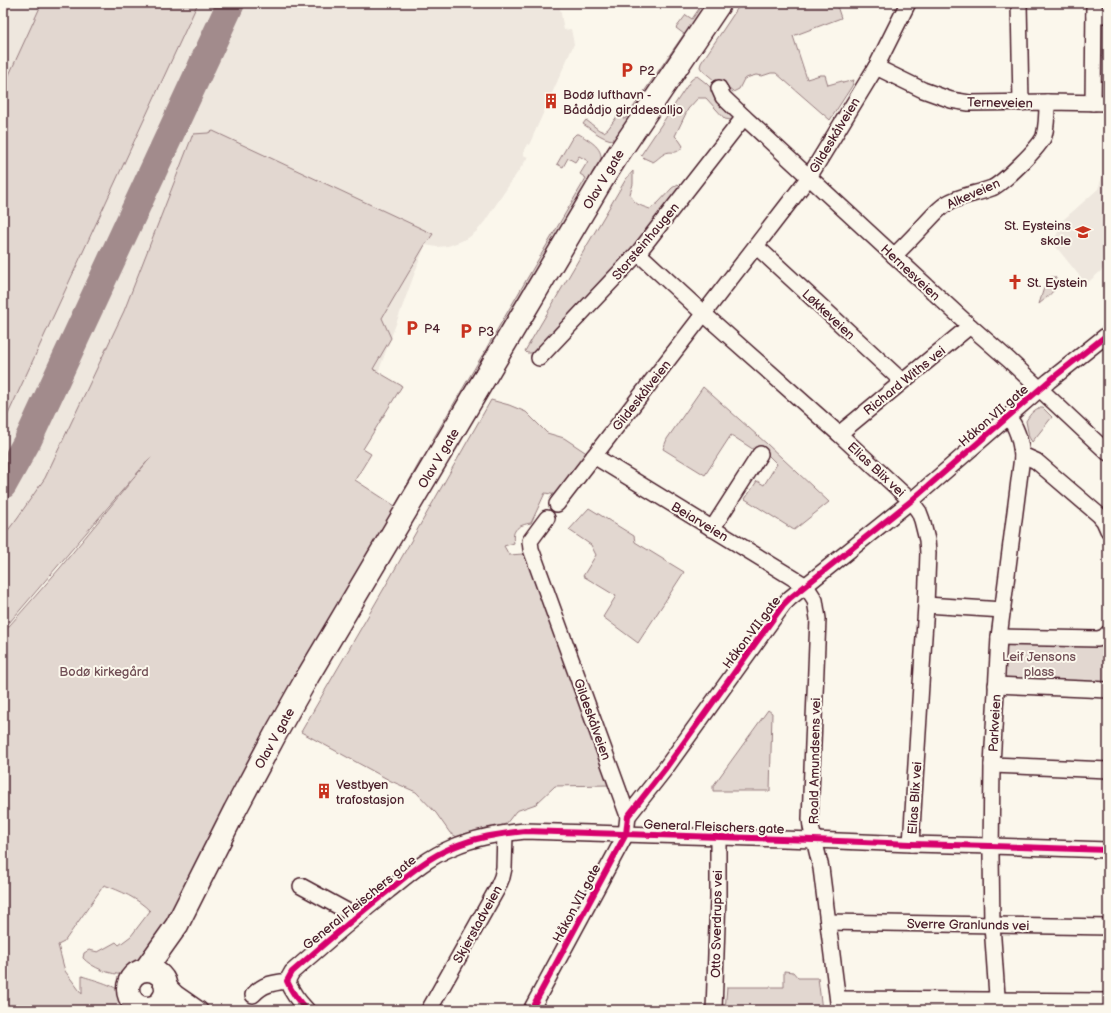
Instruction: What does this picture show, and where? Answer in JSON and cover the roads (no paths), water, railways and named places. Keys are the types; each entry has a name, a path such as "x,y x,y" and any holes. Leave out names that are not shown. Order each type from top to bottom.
{"highway":[{"name":"Olav V gate","path":"144,1007 164,998 166,988 157,976 173,944 177,925 276,733 602,180 720,3"},
{"path":"144,1007 130,996 129,984 135,975 157,976"}],"street":[{"name":"Gildeskålveien","path":"557,504 757,247 809,177 876,67 908,3"},
{"path":"1019,3 1021,103"},
{"path":"1099,11 1101,103"},
{"name":"Terneveien","path":"876,67 923,90 951,100 970,103 1101,103"},
{"name":"Hernesveien","path":"719,88 723,97 744,117 1108,453"},
{"name":"Alkeveien","path":"894,256 936,212 946,204 958,198 994,187 1005,179 1035,149 1043,138 1046,126 1047,102"},
{"name":"Storsteinhaugen","path":"539,358 638,253 744,117"},
{"name":"Løkkeveien","path":"757,247 902,381"},
{"name":"Elias Blix vei","path":"638,253 839,434 911,501 919,512 927,540 928,554 911,844"},
{"name":"Richard Withs vei","path":"839,434 970,326"},
{"name":"Håkon VII gate","path":"531,1010 626,834 628,816 665,769 783,605 911,501 1040,389 1108,334"},
{"name":"Parkveien","path":"998,1005 992,925 992,765 999,636 1022,457 1021,446 1013,423 1008,417"},
{"path":"712,529 760,454"},
{"name":"Beiarveien","path":"594,456 806,586"},
{"path":"1022,457 1027,457 1036,461 1099,515 1104,521 1108,530"},
{"name":"Gildeskålveien","path":"548,518 530,541 531,549 628,816"},
{"name":"Roald Amundsens vei","path":"806,586 815,600 818,619 810,818 821,868 838,1005"},
{"path":"926,605 1003,610"},
{"path":"999,636 1098,639 1104,637 1108,633"},
{"path":"996,685 1108,690"},
{"path":"992,765 1108,770"},
{"name":"General Fleischers gate","path":"287,981 292,972 356,916 417,867 450,848 491,835 525,831 1108,850"},
{"name":"Skjerstadveien","path":"430,1010 499,883 504,868 505,834"},
{"name":"Otto Sverdrups vei","path":"714,1010 718,897 718,837"},
{"path":"301,886 356,916"},
{"name":"Sverre Granlunds vei","path":"828,922 1108,927"},
{"path":"157,976 177,994 200,1010"},
{"path":"253,995 262,987 272,983 287,981 292,994 307,1010"},
{"path":"838,1005 998,1005 1108,1001"},
{"path":"144,1007 174,1007 189,1010"}],"place":[{"name":"P2","path":"627,70"},
{"name":"Bodø lufthavn - Bådådjo girddesalljo","path":"551,101"},
{"name":"St. Eysteins skole","path":"1083,232"},
{"name":"St. Eystein","path":"1015,282"},
{"name":"P4","path":"412,328"},
{"name":"P3","path":"466,331"},
{"name":"Vestbyen trafostasjon","path":"324,791"}],"park label":[{"name":"Leif Jensons plass","path":"1039,664"},
{"name":"Bodø kirkegård","path":"104,671"}]}
